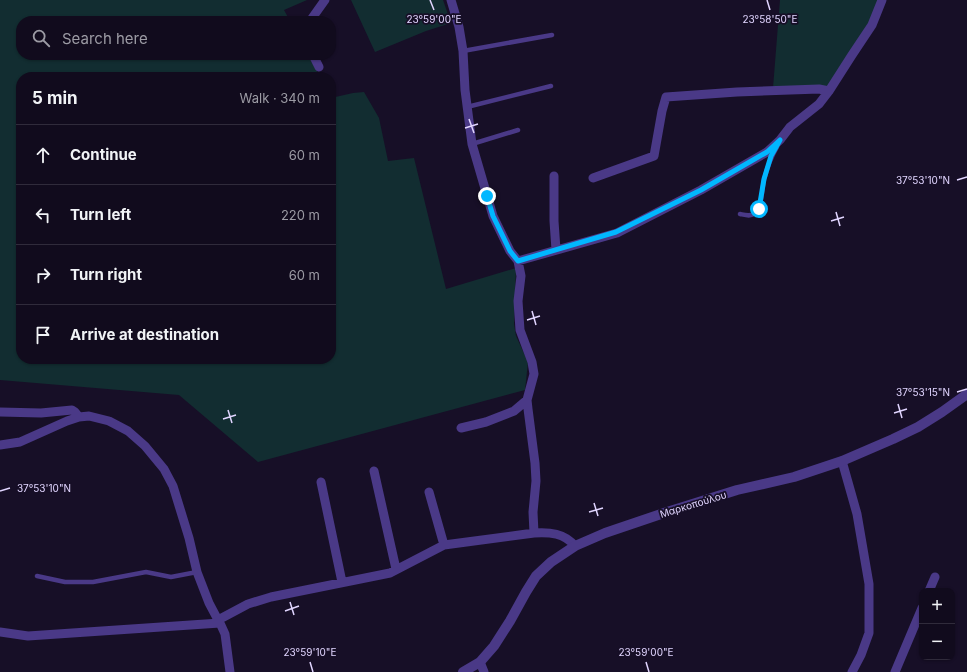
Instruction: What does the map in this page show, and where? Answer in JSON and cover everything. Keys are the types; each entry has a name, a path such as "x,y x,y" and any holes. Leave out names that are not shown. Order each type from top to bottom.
{"street":[{"path":"314,16 325,0"},
{"path":"451,0 459,27 463,51 465,90 472,144 493,216 510,251 518,261 521,276 518,301 520,330 532,362 534,374 527,400 536,481 534,533"},
{"path":"518,261 622,230 701,190 767,152 780,140 790,127 819,104 829,91 872,25 882,0"},
{"path":"316,60 319,67"},
{"path":"593,178 654,156 666,97 737,92 819,89 829,91"},
{"path":"554,176 554,221 556,250"},
{"name":"Μαρκοπούλου","path":"463,672 482,667 536,576 550,562 574,546 605,533 664,513 737,490 794,477 842,461 893,440 918,427 967,394"},
{"path":"461,428 486,422 514,411 527,400"},
{"path":"0,412 41,413 72,410 79,417"},
{"path":"0,445 20,442 67,421 79,417 90,416 109,421 128,431 145,446 164,470 174,486 198,572 209,603 225,634 230,672"},
{"path":"842,461 857,514 869,584 868,633 861,655 852,672"},
{"path":"374,470 396,569"},
{"path":"321,482 342,582"},
{"path":"429,492 444,545"},
{"path":"0,632 28,636 219,622 248,604 271,597 390,573 444,545 543,532 560,535 570,541 574,546"},
{"path":"930,588 935,577"},
{"path":"895,672 919,615"}],"lane":[{"path":"463,51 552,35"},
{"path":"467,107 550,86"},
{"path":"472,144 518,130"},
{"path":"740,214 748,216 755,214 759,209 764,179 771,156 780,140"},
{"path":"37,576 65,582 93,582 146,572 171,578 198,572"}],"green space":[{"path":"0,0 307,0 284,10 287,16 16,16 16,60 311,60 317,72 16,72 16,364 336,364 336,97 364,92 379,118 388,161 414,158 446,289 516,268 514,324 516,336 528,362 525,390 258,462 179,395 0,380"},
{"path":"351,0 443,0 451,23 426,31 375,52"},
{"path":"780,0 879,0 872,18 829,86 773,88"}],"route":[{"path":"487,196 493,216 510,251 518,261 616,232 701,190 767,152 780,140 771,156 764,179 759,209"}]}
